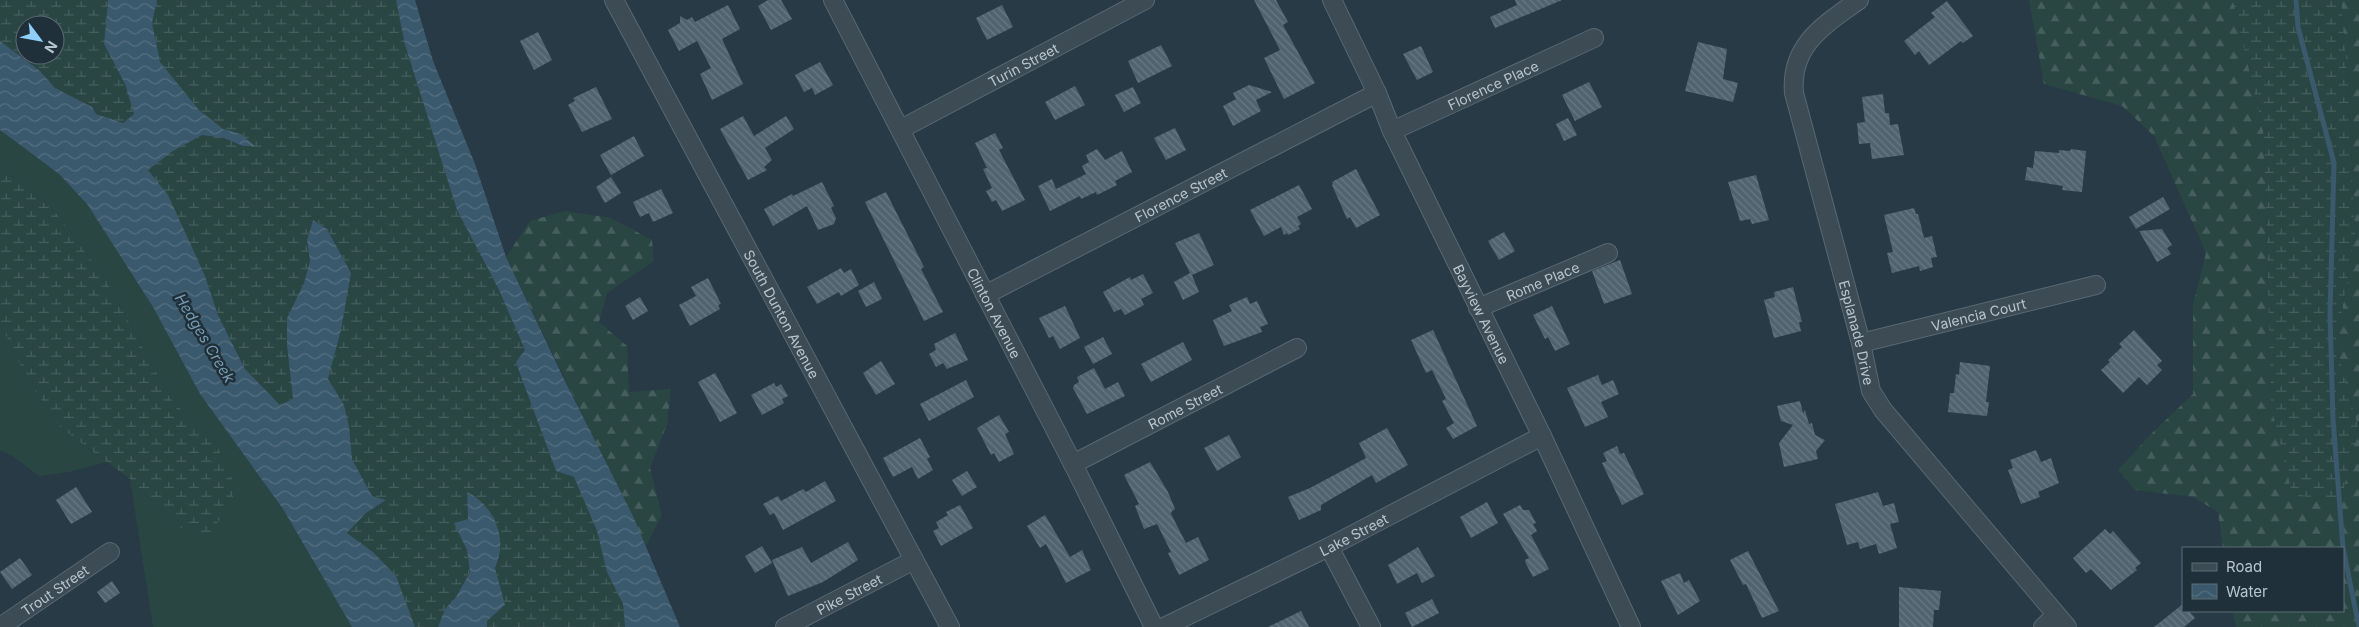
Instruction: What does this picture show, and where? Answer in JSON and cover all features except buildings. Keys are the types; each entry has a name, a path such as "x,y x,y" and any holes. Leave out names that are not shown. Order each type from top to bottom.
{"street":[{"name":"South Dunton Avenue","path":"614,0 950,627"},
{"name":"Clinton Avenue","path":"833,0 901,129 1154,627"},
{"name":"Turin Street","path":"901,129 1145,0"},
{"name":"Bayview Avenue","path":"1332,0 1377,93 1392,131 1542,436 1631,627"},
{"name":"Esplanade Drive","path":"1859,0 1824,25 1806,42 1793,77 1794,93 1861,343 1872,391 1883,410 2062,621"},
{"name":"Florence Place","path":"1392,131 1594,38"},
{"name":"Florence Street","path":"985,295 1377,93"},
{"name":"Rome Place","path":"1478,308 1608,253"},
{"name":"Valencia Court","path":"1861,343 2096,285"},
{"name":"Rome Street","path":"1072,464 1297,348"},
{"name":"Lake Street","path":"1164,627 1329,546 1542,436"},
{"path":"1329,546 1371,627"},
{"name":"Trout Street","path":"0,627 110,552"},
{"name":"Pike Street","path":"785,627 914,560"},
{"path":"2043,627 2062,621"}],"green space":[{"path":"0,0 108,0 104,44 125,84 134,114 123,123 96,114 92,107 55,88 32,65 65,65 65,15 15,15 15,52 0,41"},
{"path":"157,0 396,0 405,45 457,210 499,290 525,350 516,362 519,371 556,471 574,477 597,531 608,572 623,604 625,627 487,627 487,621 505,605 495,568 501,556 467,492 468,519 455,523 467,550 470,572 456,597 445,609 438,627 415,627 373,552 347,533 366,513 386,500 372,496 352,459 349,426 344,405 328,379 341,330 351,273 327,229 313,220 307,240 310,261 304,283 287,318 293,399 280,405 245,369 218,315 205,276 148,170 182,145 202,135 218,136 243,146 241,134 223,129 199,110 159,62 152,23"},
{"path":"2029,0 2233,0 2264,135 2271,406 2339,505 2358,427 2336,346 2355,234 2348,85 2341,0 2359,0 2359,627 2236,627 2232,612 2344,612 2344,547 2223,547 2218,512 2193,497 2135,490 2118,470 2151,434 2193,394 2193,305 2206,253 2154,136 2122,106 2044,84"},
{"path":"2233,0 2341,0 2348,85 2355,234 2336,346 2358,427 2340,505 2292,493 2271,406 2264,135"},
{"path":"0,130 59,174 87,204 153,307 200,394 283,509 352,627 153,627 130,479 181,528 217,446 170,398 105,278 55,212 0,166"},
{"path":"0,166 55,212 105,278 170,398 217,446 233,481 233,501 205,540 181,528 130,479 61,428 28,381 0,323"},
{"path":"565,211 611,218 652,240 654,261 607,293 599,322 627,346 629,392 671,389 667,424 650,468 662,515 646,546 506,257 530,221"},
{"path":"0,323 28,381 61,428 107,462 69,472 39,476 14,457 0,450"}],"water":[{"name":"Hedges Creek","path":"108,0 157,0 152,23 160,62 199,110 223,129 241,134 255,146 243,146 224,138 202,135 173,151 148,170 168,195 205,276 218,315 245,369 280,405 293,399 287,345 287,318 304,283 310,261 307,240 313,220 327,229 351,273 341,330 328,379 344,405 349,426 352,459 372,496 386,500 366,513 347,533 373,552 396,576 415,627 352,627 283,509 200,394 153,307 87,204 59,174 0,130 0,41 15,52 15,65 32,65 55,88 92,107 96,114 123,123 134,114 125,84 104,44"},
{"path":"396,0 415,0 433,61 475,164 506,257 564,379 633,516 680,627 625,627 623,604 607,572 597,531 574,477 556,471 519,371 516,362 525,350 499,290 457,210 405,45"},
{"path":"467,492 485,505 496,524 500,546 495,568 505,605 487,621 487,627 438,627 445,609 456,597 470,572 467,550 454,523 468,519"}],"waterway":[{"path":"2296,0 2298,27 2334,163 2330,315 2333,419 2343,547"},
{"path":"2344,553 2359,627"}]}
